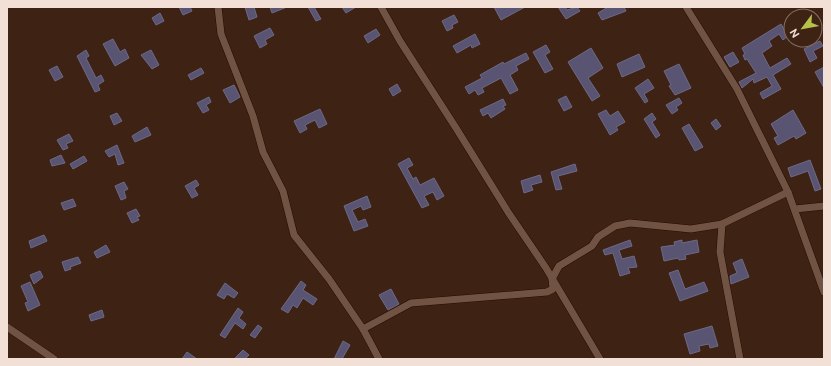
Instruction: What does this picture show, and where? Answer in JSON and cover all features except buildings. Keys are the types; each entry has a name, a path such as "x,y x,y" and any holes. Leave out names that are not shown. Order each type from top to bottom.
{"street":[{"path":"218,7 221,34 253,116 263,152 283,191 294,235 329,279 363,329 379,359"},
{"path":"381,7 400,41 552,279 600,359"},
{"path":"686,7 737,89 788,192 824,292"},
{"path":"363,329 411,303 547,292 553,289 552,279 559,266 592,246 598,237 615,226 630,223 691,229 722,224 788,192"},
{"path":"795,209 824,206"},
{"path":"722,224 720,252 740,359"},
{"path":"7,327 54,359"}]}
